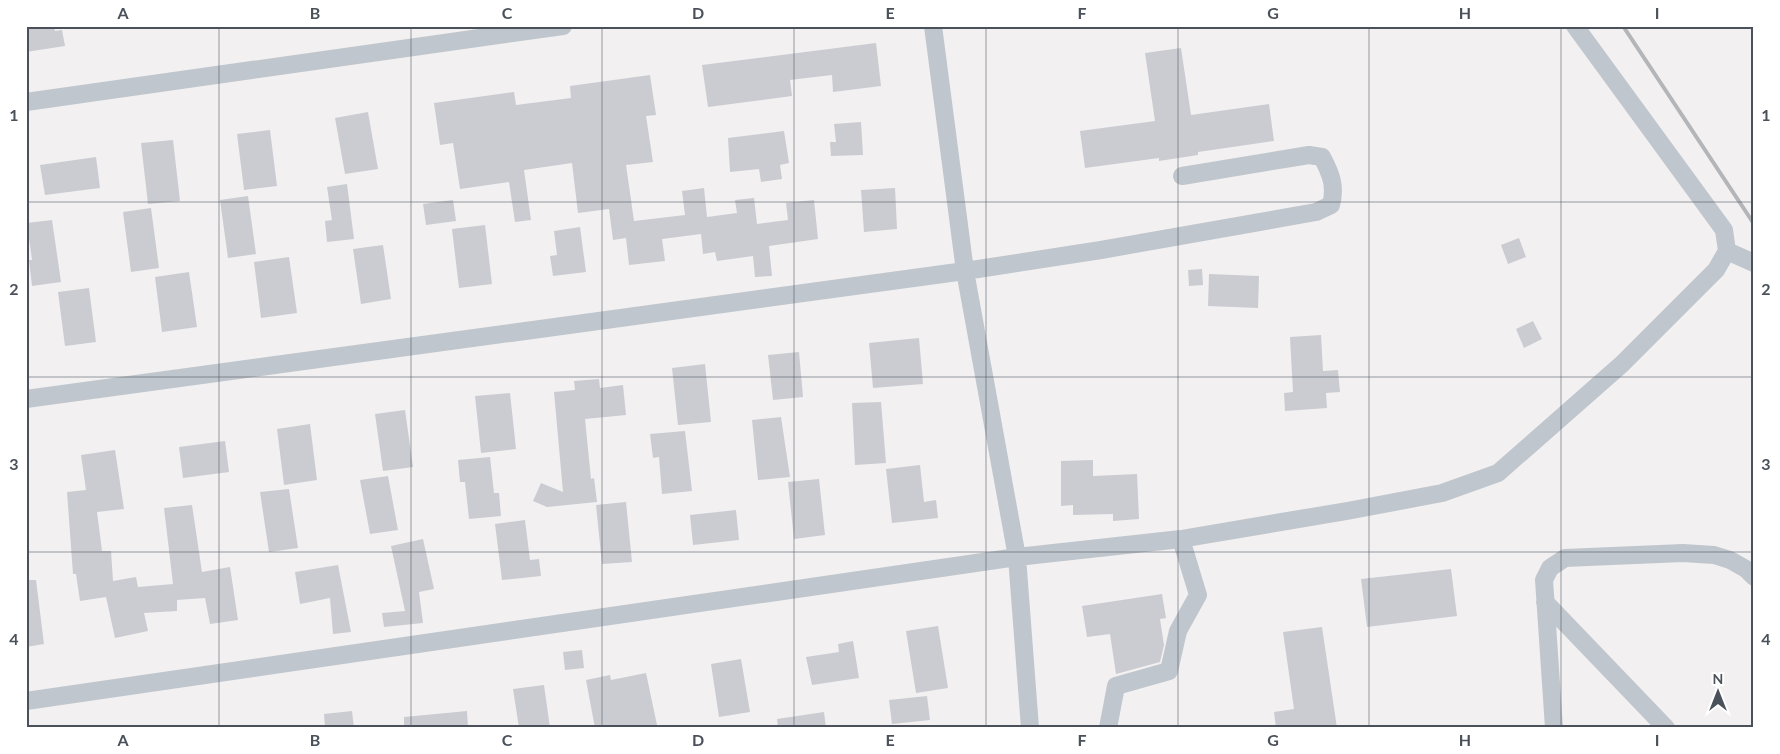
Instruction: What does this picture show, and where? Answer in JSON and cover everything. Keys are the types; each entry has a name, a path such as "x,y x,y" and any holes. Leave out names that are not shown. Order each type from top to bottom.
{"street":[{"path":"26,102 563,26"},
{"path":"933,26 965,271 1017,558 1030,728"},
{"path":"26,701 1017,558 1181,539 1442,494 1498,474 1622,364 1716,270 1727,251 1724,230 1575,26"},
{"path":"26,399 965,271 1101,250 1316,212 1330,205 1334,192 1330,172 1322,157 1309,155 1182,176"},
{"path":"1727,251 1754,263"},
{"path":"1108,728 1116,686 1169,671 1178,630 1198,595 1181,539"},
{"path":"1554,728 1544,580 1550,568 1565,558 1683,553 1714,555 1730,560 1746,569 1754,577"},
{"path":"1545,602 1666,728"}],"building":[{"path":"26,26 54,26 55,31 62,30 65,46 26,52"},
{"path":"876,43 881,86 833,92 832,75 790,80 792,96 708,107 702,65"},
{"path":"1181,48 1191,115 1269,104 1274,141 1198,152 1198,155 1159,161 1159,158 1085,168 1080,131 1155,121 1145,53"},
{"path":"650,75 656,115 646,116 653,162 626,165 634,221 685,215 682,191 704,188 707,217 737,213 735,200 754,198 757,224 788,220 786,203 814,200 818,239 769,246 772,276 755,277 753,256 717,261 715,252 703,254 701,234 662,239 665,261 629,265 626,238 613,240 609,209 578,213 572,163 524,170 531,220 515,222 509,182 460,189 453,143 440,145 434,103 514,92 516,105 571,98 570,86"},
{"path":"368,112 378,169 345,174 335,118"},
{"path":"861,122 863,155 831,156 830,142 836,142 834,124"},
{"path":"270,130 277,186 244,190 237,134"},
{"path":"784,131 789,163 780,165 782,179 761,182 759,169 730,172 728,138"},
{"path":"173,140 180,201 148,204 141,143"},
{"path":"96,157 100,188 45,195 40,165"},
{"path":"347,184 354,239 327,242 325,221 332,220 327,187"},
{"path":"895,188 897,229 864,232 861,190"},
{"path":"248,196 256,254 228,258 220,200"},
{"path":"453,200 456,221 426,225 423,204"},
{"path":"151,208 159,268 131,272 123,212"},
{"path":"52,220 61,282 32,286 29,260 32,260 27,223"},
{"path":"485,225 492,284 459,288 452,229"},
{"path":"580,227 586,272 553,276 550,256 557,255 554,231"},
{"path":"1519,238 1526,257 1508,264 1501,245"},
{"path":"383,245 391,299 361,304 353,249"},
{"path":"289,257 297,313 261,318 254,262"},
{"path":"1202,269 1203,285 1189,286 1188,270"},
{"path":"189,272 197,327 162,332 155,277"},
{"path":"1209,274 1259,276 1258,308 1208,306"},
{"path":"89,288 96,342 65,346 58,292"},
{"path":"1533,321 1542,339 1524,348 1516,329"},
{"path":"1321,335 1323,371 1338,370 1340,392 1326,393 1327,408 1285,411 1284,393 1293,392 1290,337"},
{"path":"919,338 923,384 873,388 869,343"},
{"path":"799,352 803,397 773,400 768,355"},
{"path":"705,364 711,422 678,425 672,368"},
{"path":"599,379 600,388 623,385 626,415 585,419 591,479 594,478 597,502 547,507 533,501 541,483 563,492 554,392 575,390 574,381"},
{"path":"510,393 516,449 481,453 475,396"},
{"path":"881,402 886,463 855,465 852,403"},
{"path":"405,410 413,467 383,471 375,414"},
{"path":"781,417 790,477 758,480 752,420"},
{"path":"310,424 317,480 284,485 277,429"},
{"path":"685,431 692,491 662,494 659,457 653,458 650,434"},
{"path":"225,441 229,472 183,478 179,447"},
{"path":"115,450 124,509 97,512 102,551 111,551 113,581 136,577 138,587 173,584 164,508 192,505 202,572 230,567 238,620 210,624 205,598 177,600 177,611 144,613 148,631 115,638 106,597 80,601 76,574 73,574 67,492 86,490 81,455"},
{"path":"490,457 494,493 499,493 501,516 469,519 465,482 460,482 458,460"},
{"path":"1093,460 1093,476 1137,474 1139,519 1113,521 1113,514 1073,515 1073,505 1061,506 1061,461"},
{"path":"920,465 924,502 936,500 938,518 892,523 886,469"},
{"path":"388,476 398,530 370,534 360,480"},
{"path":"819,479 825,535 794,539 788,482"},
{"path":"289,489 298,548 269,552 260,492"},
{"path":"626,502 632,562 602,564 596,505"},
{"path":"736,510 739,540 693,545 690,515"},
{"path":"525,520 530,560 539,559 541,576 502,580 495,524"},
{"path":"423,539 434,589 419,592 423,623 384,627 382,613 405,611 391,546"},
{"path":"338,565 351,632 333,634 330,598 300,604 295,572"},
{"path":"1451,569 1457,616 1367,627 1361,579"},
{"path":"26,580 36,580 44,644 26,647"},
{"path":"1162,594 1166,618 1160,619 1164,645 1160,662 1116,674 1110,634 1087,637 1082,606"},
{"path":"938,626 948,688 916,693 906,631"},
{"path":"1322,627 1337,728 1276,728 1274,712 1294,709 1283,632"},
{"path":"853,641 859,678 812,685 806,657 839,652 838,644"},
{"path":"582,650 584,668 565,670 563,652"},
{"path":"741,659 750,712 719,717 711,664"},
{"path":"646,673 657,725 643,728 595,728 586,680 610,675 611,680"},
{"path":"544,685 550,728 519,728 513,689"},
{"path":"927,696 930,720 892,724 889,700"},
{"path":"352,711 354,728 325,728 324,714"},
{"path":"467,711 468,728 404,728 404,717"},
{"path":"824,712 826,728 778,728 777,719"}],"railway":[{"path":"1623,26 1754,224"}]}
